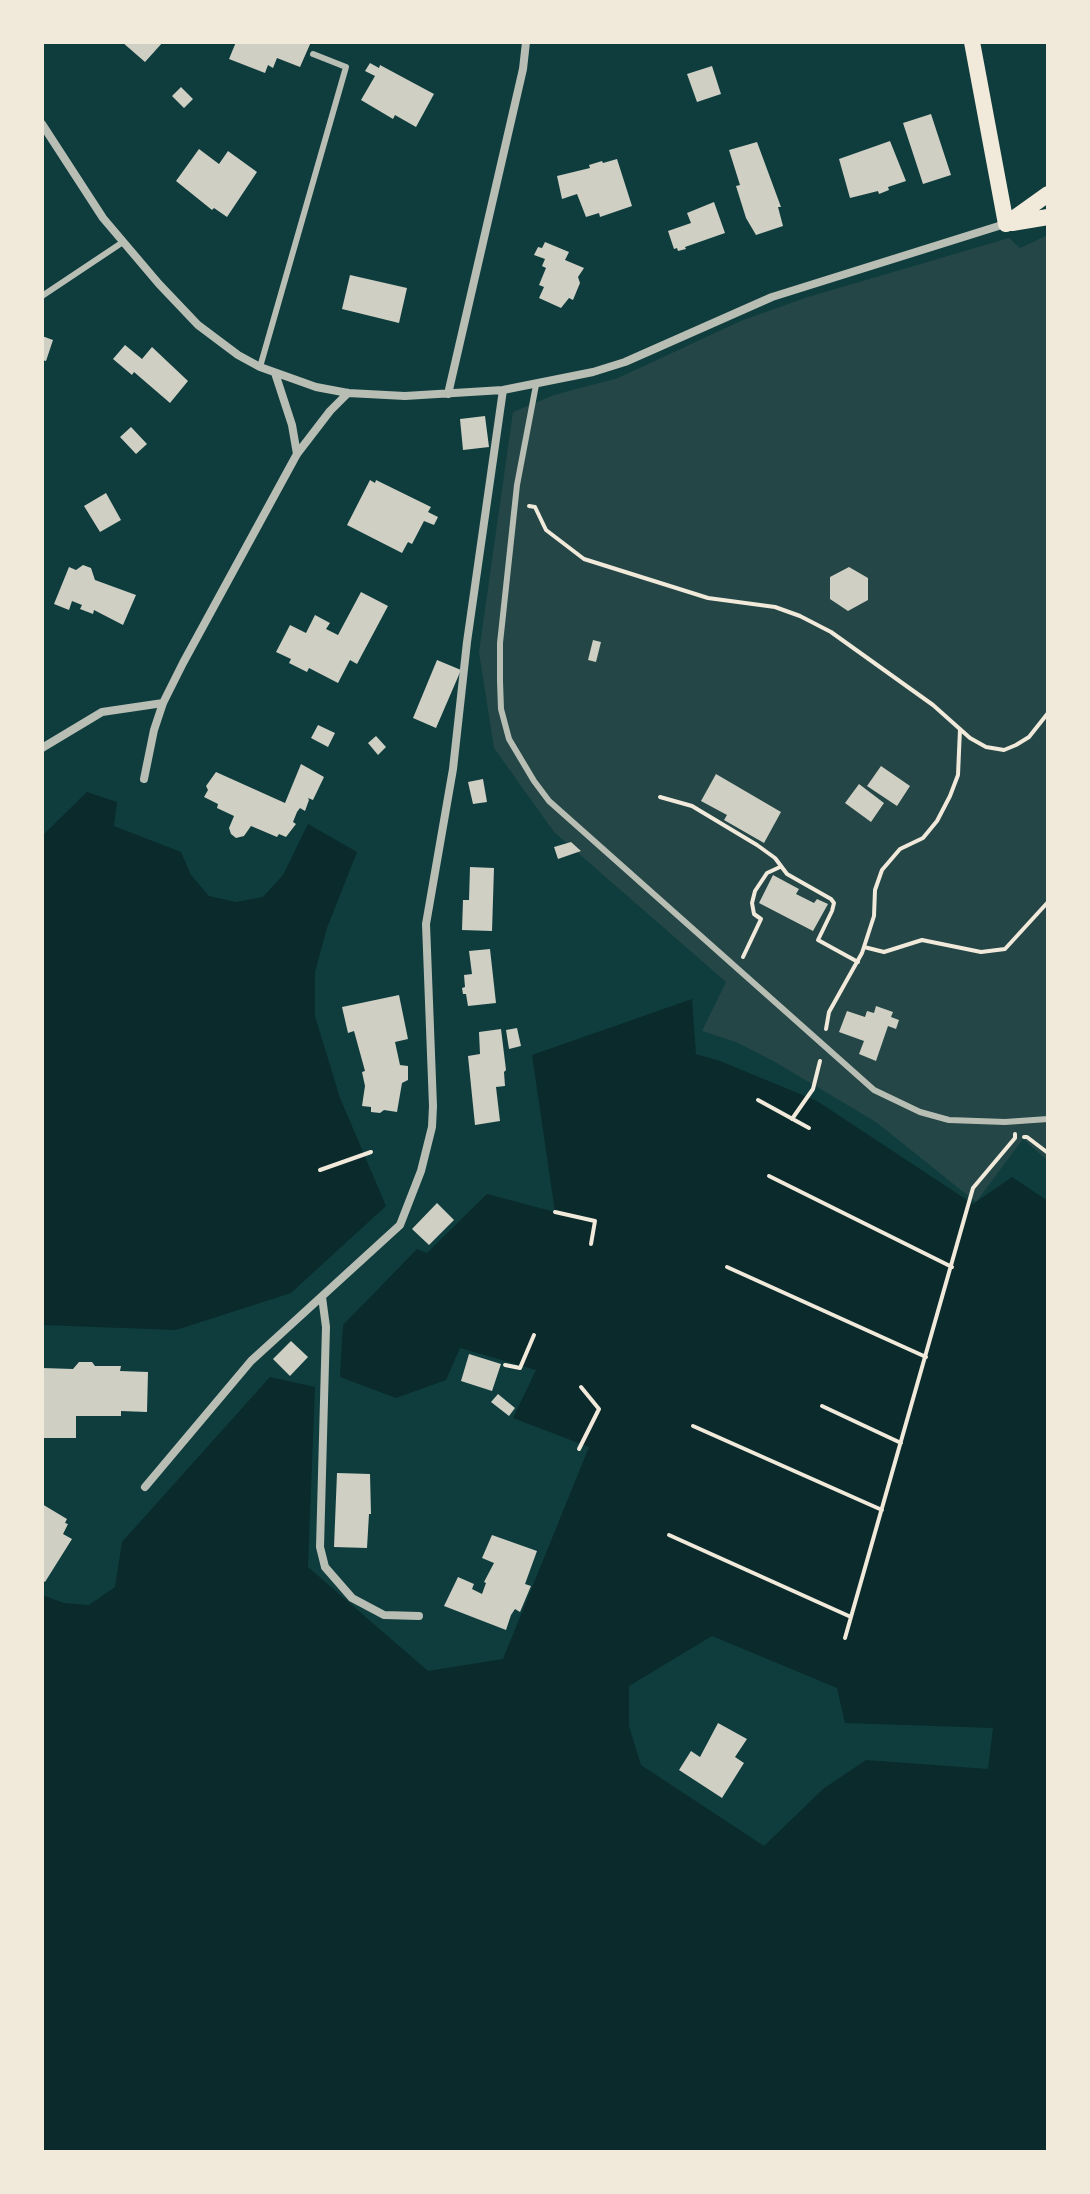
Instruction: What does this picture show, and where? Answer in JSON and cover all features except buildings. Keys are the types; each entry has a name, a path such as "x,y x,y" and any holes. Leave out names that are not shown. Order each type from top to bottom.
{"main road":[{"path":"972,42 1006,224"},
{"path":"1006,224 1048,194"},
{"path":"1006,224 1048,217"}],"street":[{"path":"448,394 523,69 526,42"},
{"path":"42,124 81,187 123,242 198,325 238,355 260,367 316,387 348,393 405,396 536,385 625,362 772,297 1006,224"},
{"path":"275,373 292,425 297,454"},
{"path":"145,1487 251,1361 400,1225 421,1171 432,1127 426,924 453,769 467,642 503,390"},
{"path":"144,779 163,703 297,454 348,393"},
{"path":"42,748 102,712 163,703"},
{"path":"322,1297 326,1327 320,1547 325,1567 352,1598 384,1615 419,1616"}],"lane":[{"path":"260,367 346,67 313,54"},
{"path":"42,296 123,242"},
{"path":"536,385 517,485 500,643 501,709 509,739 534,781 549,801 874,1090 920,1112 949,1120 1014,1122 1048,1119"}],"path":[{"path":"540,517 546,530 584,559 708,598 775,607 811,621 933,705 986,747 1004,750 1029,737 1048,713"},
{"path":"792,1119 813,1089 829,1012 864,947 874,916 875,890 882,870 900,849 923,838 937,821 950,796 958,775 960,729"},
{"path":"660,797 692,806 744,837 775,858 780,867 831,899 834,903 832,911 818,940 858,962"},
{"path":"737,970 761,919 754,914 752,903 755,891 767,873 780,867"},
{"path":"864,947 884,952 922,940 981,952 1005,949 1048,902"},
{"path":"758,1100 809,1128"},
{"path":"845,1638 973,1188 1015,1138 1014,1122"},
{"path":"1015,1138 1027,1137 1048,1153"},
{"path":"320,1170 371,1152"},
{"path":"769,1176 952,1267"},
{"path":"555,1212 595,1221 591,1244"},
{"path":"727,1267 926,1357"},
{"path":"505,1365 520,1368 534,1335"},
{"path":"579,1449 599,1409 581,1387"},
{"path":"822,1406 901,1443"},
{"path":"693,1426 882,1510"},
{"path":"669,1535 851,1617"}],"shaded area":[{"path":"1048,235 1048,1161 1023,1139 976,1202 876,1122 775,1062 736,1042 702,1031 726,982 554,832 494,748 479,652 513,412 554,395 618,378 743,320 808,297 1009,238 1020,248"},
{"path":"87,792 117,802 114,826 181,852 191,875 209,896 236,902 263,897 283,875 308,824 357,852 327,928 315,972 315,1016 340,1098 386,1206 291,1293 176,1330 42,1325 42,836"},
{"path":"692,999 696,1054 817,1101 973,1204 1012,1177 1048,1201 1048,2152 42,2152 42,1595 64,1603 89,1605 115,1587 122,1542 270,1377 315,1387 308,1567 428,1671 503,1659 589,1447 513,1418 536,1370 460,1348 446,1380 396,1398 340,1377 343,1325 417,1249 427,1253 487,1194 555,1212 532,1055","holes":["712,1636 837,1688 845,1723 993,1728 988,1769 866,1760 823,1789 764,1846 641,1765 629,1726 629,1686"]}]}
